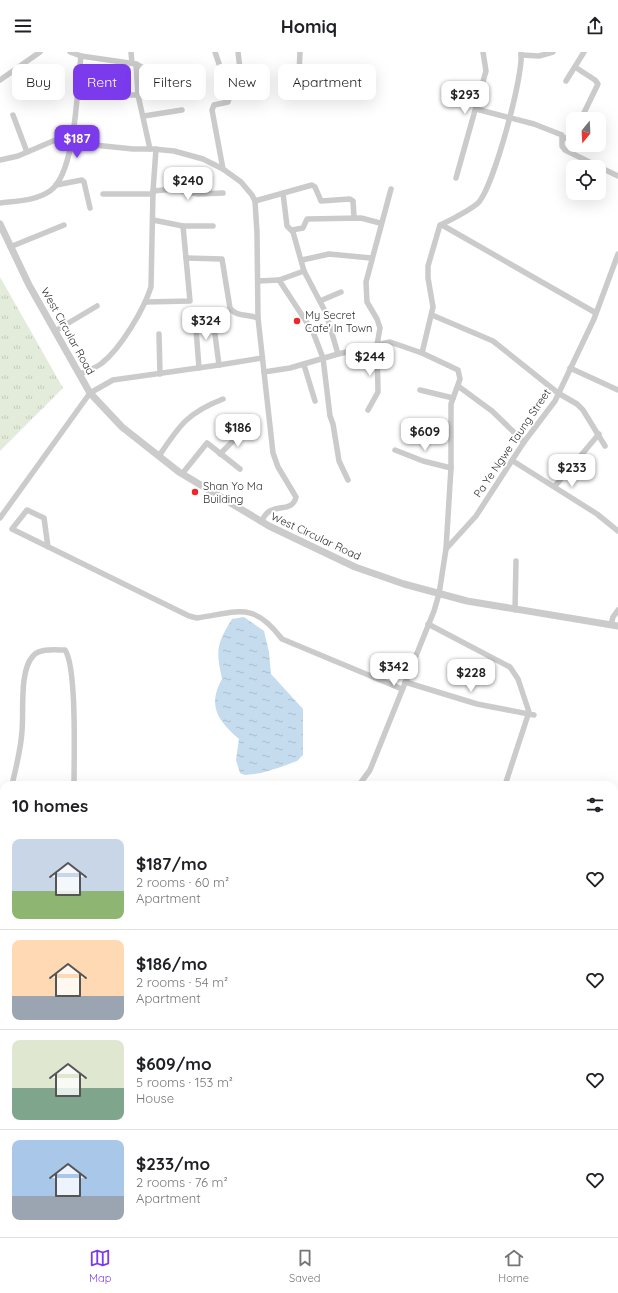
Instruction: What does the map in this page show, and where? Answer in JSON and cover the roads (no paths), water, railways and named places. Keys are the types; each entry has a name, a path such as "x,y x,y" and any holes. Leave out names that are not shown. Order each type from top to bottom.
{"street":[{"path":"0,80 40,52"},
{"path":"70,52 81,56 134,64 139,66"},
{"path":"80,374 102,363 121,342 146,302 151,287 153,149 138,95 131,52"},
{"path":"215,52 230,96 228,102 214,105 212,110 223,169"},
{"path":"238,52 239,64"},
{"path":"299,64 300,52"},
{"path":"456,178 486,71 483,52"},
{"path":"422,353 433,307 428,278 428,266 440,226 478,203 485,192 510,118 521,54 540,56 553,52"},
{"path":"566,81 584,52"},
{"path":"80,64 81,56"},
{"path":"575,67 596,80 598,84 584,112"},
{"path":"131,95 138,95"},
{"path":"0,203 29,200 50,191 56,185 72,146 77,100"},
{"path":"476,109 562,134 562,146 565,150 618,176"},
{"path":"144,116 182,110"},
{"path":"13,114 28,152"},
{"path":"0,160 28,152 53,141 73,138"},
{"path":"72,146 174,151 203,159 223,169 241,182 255,201 258,318 273,453 278,467 296,497 295,502 291,506 271,510 261,522"},
{"path":"56,185 82,180 84,182 90,208"},
{"path":"255,201 314,186 321,201 350,199 353,201 354,218"},
{"path":"103,194 153,192 174,189 198,194 223,193"},
{"path":"368,410 378,392 377,345 380,334 379,323 368,306 366,282 380,223 391,189"},
{"path":"283,193 286,224 292,230 304,271 326,313 338,354"},
{"path":"292,230 303,228 307,219 354,218 380,223"},
{"path":"153,220 183,226 212,226"},
{"name":"West Circular Road","path":"0,224 10,247 90,393 122,427 182,474 261,522 318,551 355,567 439,594 515,610 615,626"},
{"path":"10,247 64,225"},
{"path":"442,225 596,313"},
{"path":"146,302 190,301 183,226"},
{"path":"302,260 329,254 371,258"},
{"name":"Pa Ye Ngwe Taung Street","path":"446,549 476,516 524,442 555,401 596,313 618,254"},
{"path":"186,258 222,259 230,308 239,314 258,318"},
{"path":"258,281 279,280 304,271"},
{"path":"279,280 314,332 323,358 330,416 333,424 339,461 348,480"},
{"path":"320,301 341,292"},
{"path":"56,331 97,306"},
{"path":"432,315 494,341 558,394 577,404 599,434 605,446"},
{"path":"195,316 199,368"},
{"path":"214,327 219,366"},
{"path":"158,334 160,374"},
{"path":"264,372 304,364 338,354 386,343 395,343 422,353 458,370 460,380 451,404 451,468 446,549 439,594 370,770 362,781"},
{"path":"0,518 90,393 113,380 219,366 262,358"},
{"path":"304,364 315,401"},
{"path":"570,368 618,390"},
{"path":"458,386 492,411 524,442"},
{"path":"420,390 453,398"},
{"path":"159,456 181,424 190,416 206,406 222,399"},
{"path":"220,454 245,429"},
{"path":"555,486 599,434"},
{"path":"182,474 207,443 240,469"},
{"path":"395,450 423,461 451,468"},
{"path":"513,461 555,486 597,514 618,531"},
{"path":"48,547 44,518 27,510 12,529 48,547 190,616 197,618 250,611 262,617 271,625 282,639 402,689"},
{"path":"515,610 516,561"},
{"path":"615,626 614,617 618,610"},
{"path":"428,624 510,667 518,679 531,715 506,781"},
{"path":"13,781 22,732 24,681 28,663 33,656 41,651 65,650 68,654 72,684 74,781"},
{"path":"405,682 477,704 531,715"}],"water":[{"path":"244,617 264,631 269,652 271,674 303,709 303,755 297,761 281,767 261,773 245,775 240,773 236,760 239,739 220,719 215,705 215,697 222,679 218,654 220,642 232,619"}],"place":[{"name":"My Secret Cafe' In Town","path":"297,321"},
{"name":"Shan Yo Ma Building","path":"195,492"}]}
